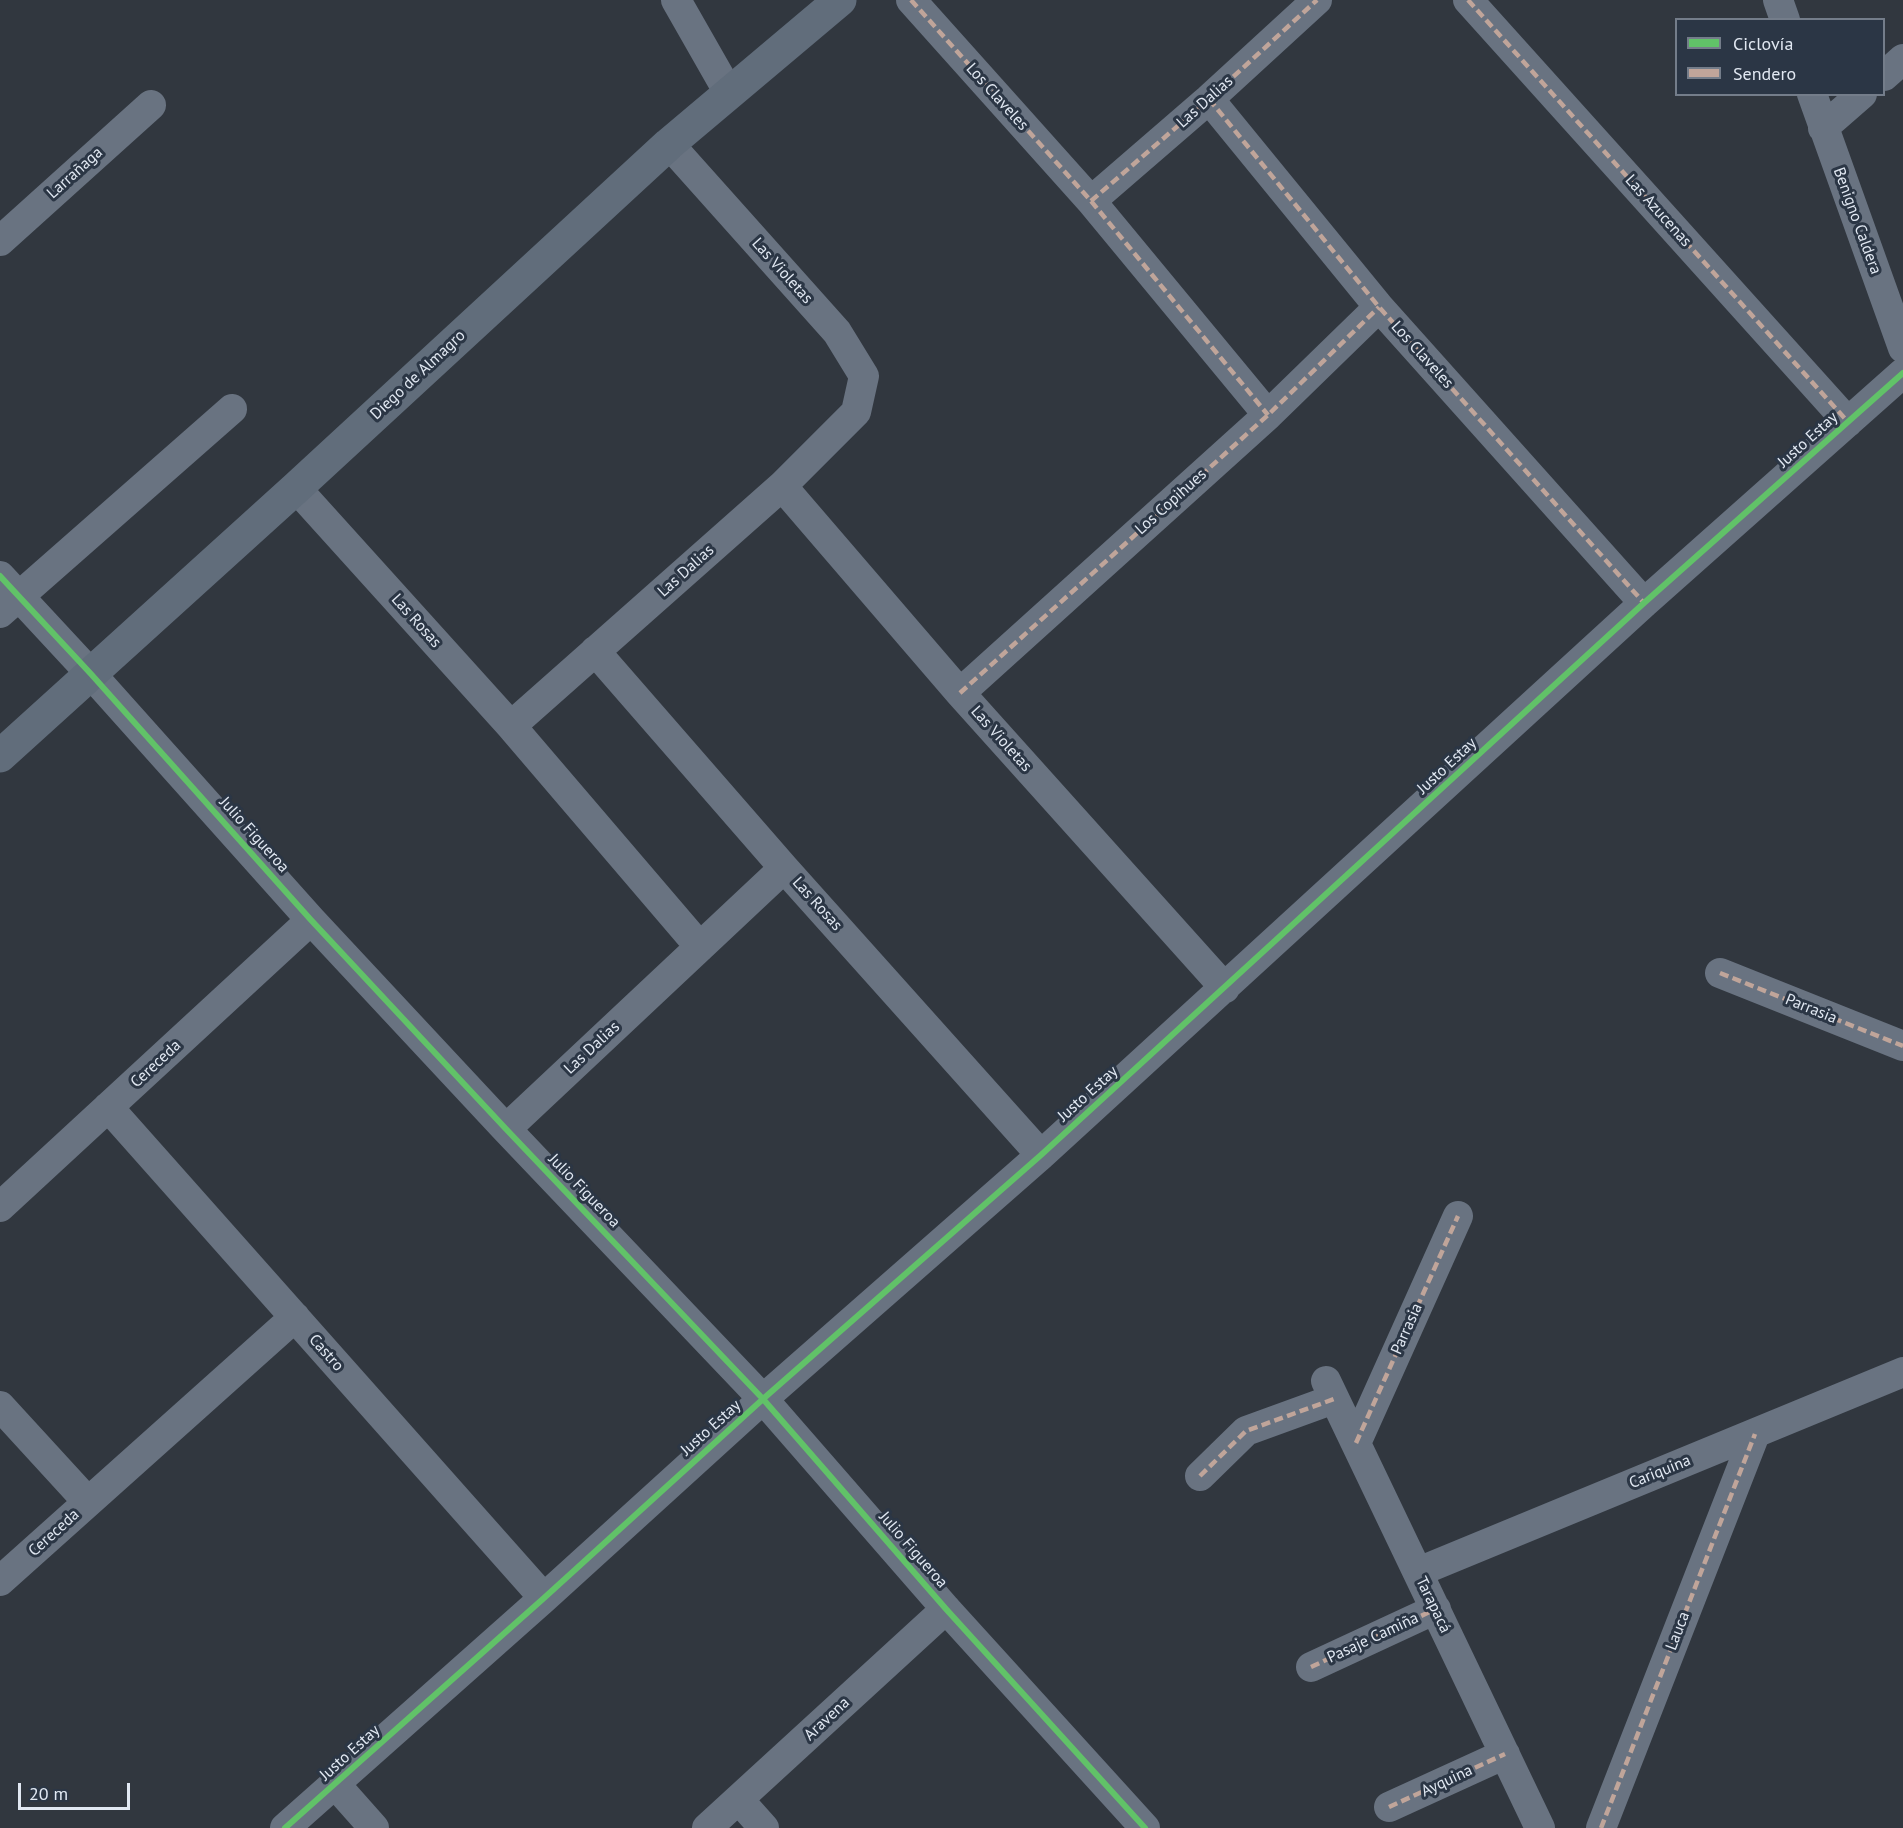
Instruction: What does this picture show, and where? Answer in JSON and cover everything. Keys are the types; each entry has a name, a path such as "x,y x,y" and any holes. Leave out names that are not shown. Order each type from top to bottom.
{"street":[{"path":"676,0 729,93"},
{"name":"Diego de Almagro","path":"0,756 296,488 669,144 840,0"},
{"name":"Los Claveles","path":"911,0 1091,201 1268,415"},
{"name":"Las Dalias","path":"1091,201 1209,99 1317,0"},
{"name":"Las Azucenas","path":"1468,0 1848,422"},
{"path":"1778,0 1784,18"},
{"path":"1885,75 1903,59"},
{"name":"Benigno Caldera","path":"1813,96 1903,348"},
{"path":"1823,128 1860,96"},
{"name":"Los Claveles","path":"1209,99 1379,307 1644,603"},
{"name":"Larrañaga","path":"0,241 151,105"},
{"name":"Las Violetas","path":"669,144 837,332 864,376 856,412"},
{"name":"Los Copihues","path":"960,693 1268,415 1379,307"},
{"name":"Justo Estay","path":"285,1828 544,1598 763,1399 1041,1155 1644,603 1903,373"},
{"path":"6,595 232,409"},
{"name":"Las Dalias","path":"511,726 782,486 856,412"},
{"name":"Las Violetas","path":"782,486 960,693 1225,988"},
{"name":"Las Rosas","path":"296,488 511,726 700,947"},
{"name":"Julio Figueroa","path":"6,595 91,674 312,920 506,1129 763,1399 946,1609 1145,1828"},
{"name":"Las Rosas","path":"596,651 784,868 1041,1155"},
{"name":"Las Dalias","path":"506,1129 784,868"},
{"name":"Cereceda","path":"0,1207 312,920"},
{"name":"Parrasia","path":"1720,973 1903,1046"},
{"name":"Castro","path":"108,1107 544,1598"},
{"name":"Parrasia","path":"1356,1443 1458,1216"},
{"name":"Cereceda","path":"0,1581 294,1317"},
{"name":"Cariquina","path":"1418,1572 1903,1372"},
{"name":"Tarapacá","path":"1200,1476 1246,1431 1330,1390 1540,1828"},
{"path":"0,1406 88,1502"},
{"name":"Lauca","path":"1601,1828 1755,1434"},
{"name":"Aravena","path":"707,1828 946,1609"},
{"name":"Pasaje Camiña","path":"1311,1667 1436,1609"},
{"name":"Ayquina","path":"1389,1807 1505,1754"},
{"path":"335,1784 374,1828"},
{"path":"739,1800 764,1828"}],"marked path":[{"path":"911,0 1091,201 1268,415"},
{"path":"1091,201 1209,99 1317,0"},
{"path":"1468,0 1848,422"},
{"path":"1209,99 1379,307 1644,603"},
{"path":"960,693 1268,415 1379,307"},
{"path":"1720,973 1903,1046"},
{"path":"1356,1443 1458,1216"},
{"path":"1200,1476 1246,1431 1334,1399"},
{"path":"1601,1828 1755,1434"},
{"path":"1311,1667 1436,1609"},
{"path":"1389,1807 1505,1754"}],"cycle path":[{"path":"285,1828 544,1598 763,1399 1041,1155 1644,603 1903,373"},
{"path":"0,576 311,920 763,1399 946,1609 1145,1828"}]}
